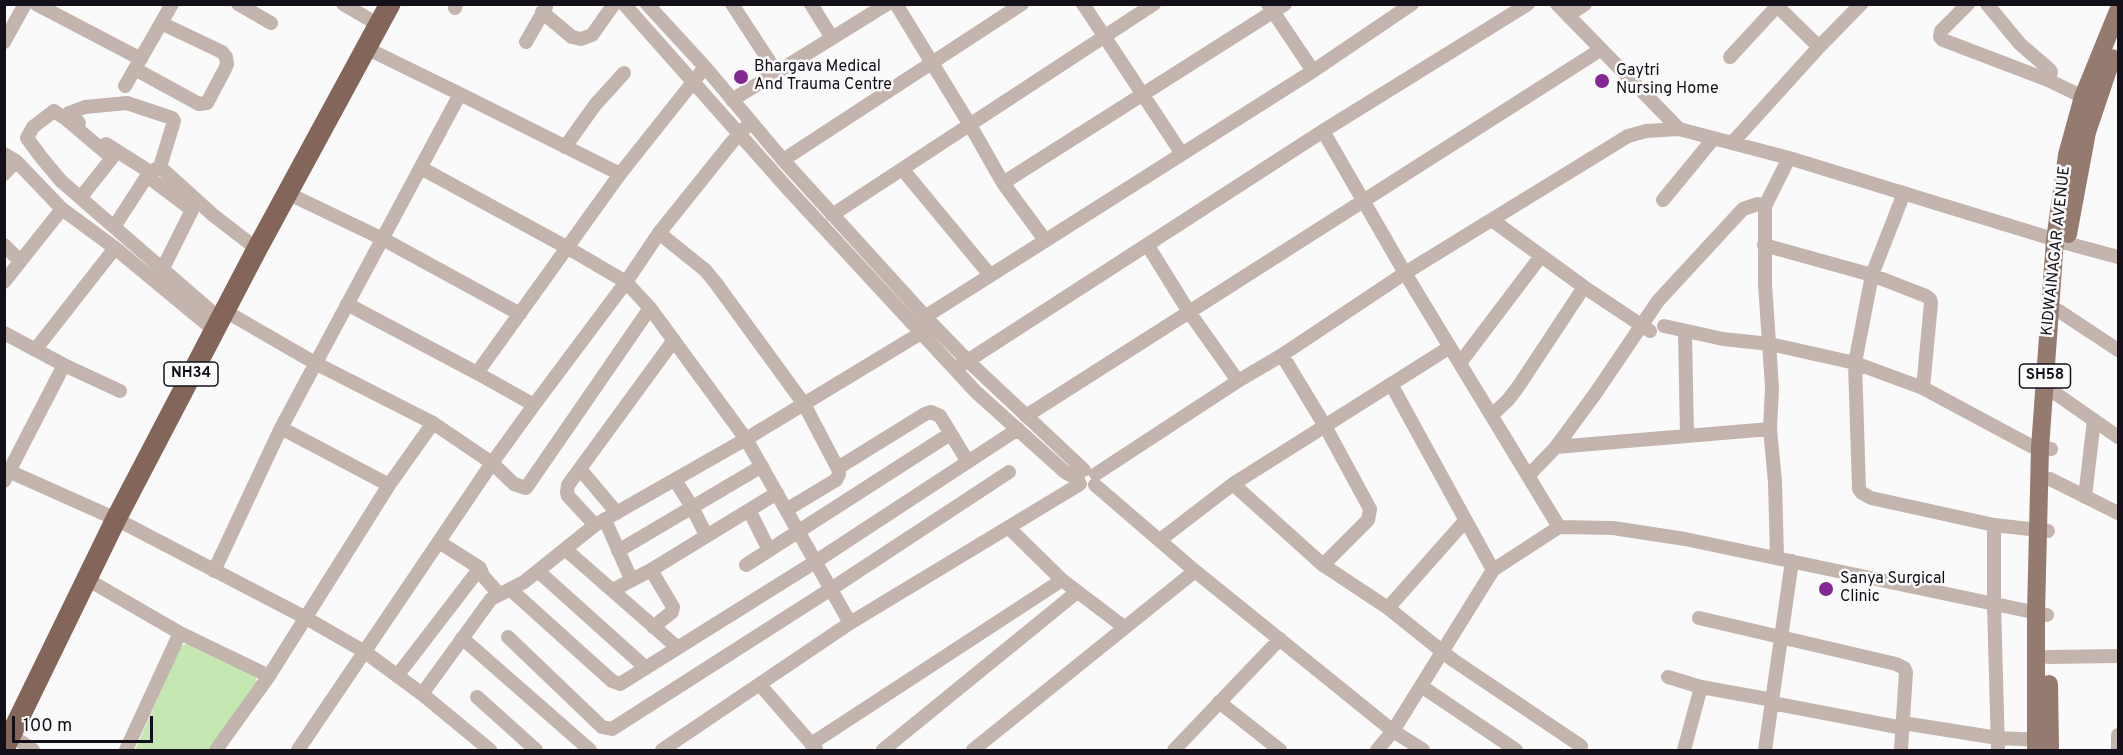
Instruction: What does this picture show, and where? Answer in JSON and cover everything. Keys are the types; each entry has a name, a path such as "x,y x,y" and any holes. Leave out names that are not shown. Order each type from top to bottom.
{"highway":[{"name":"NH34","path":"7,735 110,516 376,17 390,4"},
{"name":"NH34","path":"253,247 287,193 366,48 376,17"},
{"name":"NH34","path":"7,735 85,579 110,516"}],"main road":[{"name":"KIDWAINAGAR AVENUE","path":"2043,745 2041,614 2045,449 2067,155 2083,97 2118,12"},
{"name":"KIDWAINAGAR AVENUE","path":"2043,531 2050,479 2045,449 2055,393 2061,242 2087,132 2118,43"},
{"name":"KIDWAINAGAR AVENUE","path":"2041,614 2048,657 2043,745"}],"street":[{"path":"4,42 25,4"},
{"path":"36,4 138,64 199,104 207,103 225,69 226,57 222,52 161,23"},
{"path":"125,86 172,4"},
{"path":"238,4 271,23"},
{"path":"343,4 376,17"},
{"path":"526,42 544,8 572,37 580,39 592,34 614,4"},
{"path":"624,4 739,134 955,369 1065,472 1087,478"},
{"path":"647,4 832,215 925,316 1087,478 1195,571 1393,730 1423,750"},
{"path":"732,4 777,73"},
{"path":"811,4 832,38"},
{"path":"732,100 887,4"},
{"path":"896,4 933,62 1003,183 1045,240"},
{"path":"783,160 1022,4"},
{"path":"1083,4 1182,154"},
{"path":"832,215 1154,4"},
{"path":"422,694 491,599 538,571 605,520 804,404 917,329 925,316 1312,71 1412,4"},
{"path":"955,369 1148,246 1323,130 1528,4"},
{"path":"1557,4 1679,129"},
{"path":"1568,15 1584,4"},
{"path":"1732,143 1819,47 1862,4"},
{"path":"1968,4 1941,31 1940,37 2048,80 2083,97"},
{"path":"1987,4 2020,44 2049,69 2051,72 2048,80"},
{"path":"1730,57 1777,5 1819,47"},
{"path":"1003,183 1143,95 1275,7 1312,71"},
{"path":"366,48 620,174"},
{"path":"1026,416 1600,50"},
{"path":"477,373 620,174 705,68"},
{"path":"565,147 595,105 624,73"},
{"path":"214,571 281,428 460,94"},
{"path":"127,103 172,118 174,121 160,167 150,171 93,136 69,113 86,107 127,103"},
{"path":"81,197 112,158 54,111 33,127 27,138 61,181 216,320"},
{"path":"298,750 534,405 626,282 659,233 751,122"},
{"path":"662,750 850,623 1139,447 1238,381 1282,356 1405,273 1629,136 1646,131 1679,129 1789,158 2061,242 2118,257"},
{"path":"1323,130 1405,273 1559,527"},
{"path":"1663,200 1714,138"},
{"path":"4,174 10,158 62,209 216,320 315,363 433,423 492,464 514,484 526,488 650,308"},
{"path":"1777,558 1775,482 1770,429 1770,344 1764,245 1765,206 1789,158"},
{"path":"160,167 213,215 253,247"},
{"path":"421,168 626,282 650,308 746,439 850,623"},
{"path":"903,170 990,275"},
{"path":"114,227 147,176 192,210 162,270"},
{"path":"287,193 383,238 520,314"},
{"path":"1904,193 1872,275 1855,363 1859,489 1871,498 1994,525 2043,531"},
{"path":"1529,475 1556,447 1645,328 1658,301 1737,215 1758,204 1765,206"},
{"path":"4,282 62,209"},
{"path":"1492,220 1645,328"},
{"path":"659,233 705,270 804,404 839,467 836,480 786,510"},
{"path":"4,245 20,261"},
{"path":"1764,245 1872,275 1930,299 1923,388"},
{"path":"1148,246 1189,312 1238,381"},
{"path":"35,350 115,248"},
{"path":"1460,363 1540,256"},
{"path":"1492,416 1513,393 1584,287"},
{"path":"347,304 534,405"},
{"path":"2059,311 2118,350"},
{"path":"1664,326 1723,339 1770,344 1855,363 1923,388 2031,446 2045,449"},
{"path":"1685,332 1687,436"},
{"path":"4,333 120,391"},
{"path":"605,520 567,492 568,485 674,340"},
{"path":"1160,540 1233,484 1450,347"},
{"path":"1282,356 1325,426 1368,504 1370,514 1368,520 1323,566"},
{"path":"64,364 6,474 110,516 306,618 365,652 422,694 490,750"},
{"path":"1391,384 1493,570"},
{"path":"2055,393 2118,437"},
{"path":"839,467 925,414 936,413 968,462"},
{"path":"2085,497 2094,420"},
{"path":"216,750 269,676 390,485 433,423"},
{"path":"281,428 390,485"},
{"path":"439,542 480,568 483,576 616,683 624,682 815,562 1018,429"},
{"path":"1556,447 1770,429"},
{"path":"746,565 950,434"},
{"path":"618,551 762,466"},
{"path":"580,469 631,579"},
{"path":"508,637 602,727 612,729 1009,472"},
{"path":"2050,479 2118,513"},
{"path":"675,480 706,535"},
{"path":"1233,484 1323,566 1388,608 1453,660 1581,747"},
{"path":"613,590 651,570 777,493"},
{"path":"749,510 769,550"},
{"path":"1388,608 1465,521"},
{"path":"1994,525 1998,744"},
{"path":"1377,750 1393,730 1493,570 1559,527 1613,528 1685,539 2041,614"},
{"path":"1009,528 1062,580 1124,627"},
{"path":"565,549 678,648"},
{"path":"1765,750 1792,561"},
{"path":"397,676 480,568"},
{"path":"651,570 673,607 672,612 653,627"},
{"path":"538,571 646,668"},
{"path":"973,750 1195,571"},
{"path":"85,579 180,633 269,676"},
{"path":"760,685 814,747 1062,580"},
{"path":"883,750 1077,592"},
{"path":"1699,618 1896,663 1906,672 1901,750"},
{"path":"126,750 180,633"},
{"path":"462,638 589,750"},
{"path":"1173,750 1280,639"},
{"path":"2048,657 2118,656"},
{"path":"1668,677 1701,687 1998,744 2043,745"},
{"path":"1420,686 1516,750"},
{"path":"1684,750 1701,687"},
{"path":"477,697 536,750"},
{"path":"1219,702 1280,750"},
{"path":"7,735 33,750"},
{"path":"2118,735 2118,750"}],"green space":[{"path":"187,643 256,677 257,683 210,750 135,750 180,647"}],"place":[{"name":"Bhargava Medical And Trauma Centre","path":"741,77"},
{"name":"Gaytri Nursing Home","path":"1602,81"},
{"name":"Sanya Surgical Clinic","path":"1826,589"}]}
